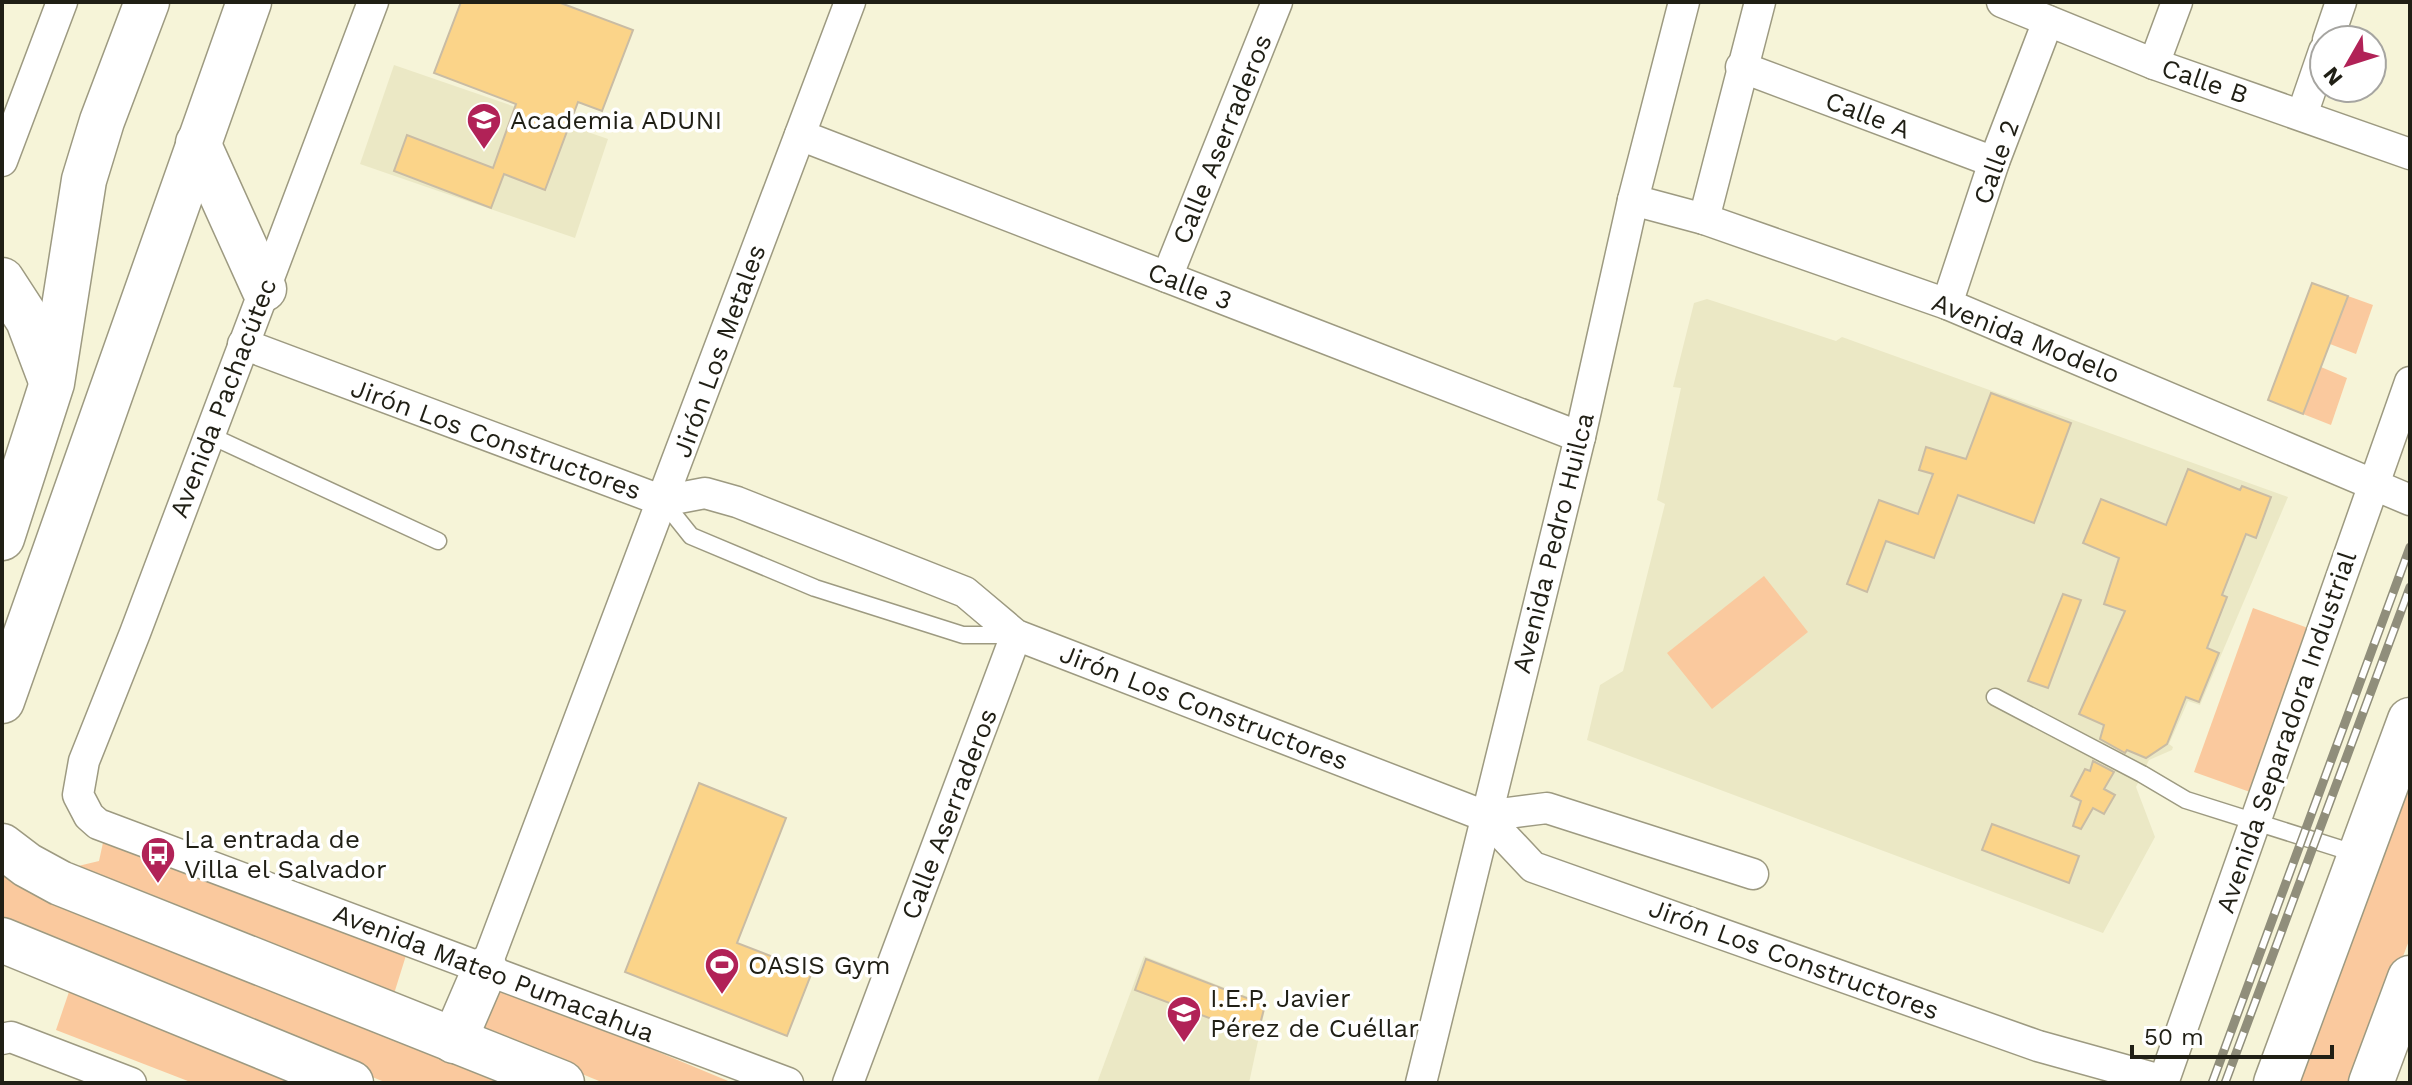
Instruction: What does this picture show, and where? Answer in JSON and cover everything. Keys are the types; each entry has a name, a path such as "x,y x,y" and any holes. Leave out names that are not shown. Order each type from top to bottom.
{"main road":[{"path":"2,538 52,383 84,180 102,121 147,2"},
{"path":"2,701 249,2"},
{"path":"198,143 264,289"},
{"path":"2,280 28,320 52,383"},
{"path":"2276,1083 2410,720"},
{"path":"2,846 27,865 60,883 562,1083"},
{"path":"2,940 351,1083"},
{"path":"454,1041 485,969"},
{"path":"2371,1083 2410,978"}],"street":[{"path":"2,161 62,2"},
{"name":"Avenida Pachacútec","path":"78,795 84,761 373,2"},
{"name":"Jirón Los Metales","path":"485,969 850,2"},
{"name":"Calle Aserraderos","path":"1167,277 1277,2"},
{"name":"Avenida Pedro Huilca","path":"1421,1083 1580,437 1633,200 1684,2"},
{"path":"1704,219 1760,2"},
{"name":"Calle B","path":"2002,2 2154,64 2410,154"},
{"path":"2154,64 2177,2"},
{"path":"2333,24 2341,2"},
{"name":"Calle 2","path":"1947,304 1994,162 2048,21"},
{"name":"Calle A","path":"1741,67 1994,162"},
{"path":"2302,115 2308,98"},
{"name":"Calle 3","path":"800,135 1580,437"},
{"name":"Avenida Modelo","path":"1633,200 1704,219 1947,304 2410,500"},
{"name":"Jirón Los Constructores","path":"243,344 663,501 705,493 737,502 965,592 1016,635 1485,816 1533,867 2038,1046 2163,1082"},
{"name":"Avenida Separadora Industrial","path":"2163,1082 2410,382"},
{"name":"Calle Aserraderos","path":"848,1083 1016,635"},
{"name":"Avenida Mateo Pumacahua","path":"78,795 89,816 98,824 788,1083"},
{"path":"1485,816 1547,808 1753,874"},
{"path":"2,1039 11,1037 131,1083"}],"lane":[{"path":"209,435 438,541"},
{"path":"663,501 691,536 815,588 963,635 1016,635"},
{"path":"1995,697 2186,800 2359,855"}],"shaded area":[{"name":"Academia ADUNI","path":"394,65 608,139 575,238 360,164"},
{"path":"2348,296 2373,305 2356,354 2330,344"},
{"path":"1707,299 1836,341 1842,337 2288,497 2200,705 2188,701 2169,744 2172,750 2149,760 2136,787 2155,837 2103,933 1587,740 1600,685 1623,671 1665,504 1657,500 1681,388 1673,387 1694,303"},
{"path":"2321,367 2347,378 2331,425 2303,414"},
{"path":"1764,576 1808,632 1712,709 1667,653"},
{"path":"2253,608 2308,628 2250,792 2194,772"},
{"path":"2410,769 2410,938 2355,1083 2292,1083"},
{"path":"104,838 408,949 393,997 74,867 99,861"},
{"path":"4,866 554,1083 387,1083 2,926"},
{"name":"I.E.P. Javier Pérez de Cuéllar","path":"1144,956 1266,1004 1249,1083 1097,1083"},
{"path":"490,982 733,1083 604,1083 472,1029"},
{"path":"71,986 331,1083 193,1083 56,1030"}],"building":[{"path":"461,2 558,2 633,30 602,111 578,102 545,190 504,174 491,208 394,171 407,135 493,168 516,104 434,73"},
{"path":"2312,283 2348,296 2303,414 2268,400"},
{"path":"1991,393 2071,423 2034,523 1958,495 1934,558 1886,541 1867,592 1847,584 1879,500 1918,514 1933,474 1919,470 1926,447 1966,459"},
{"path":"2188,469 2240,490 2242,486 2271,497 2256,538 2246,534 2222,595 2227,597 2207,648 2219,653 2199,702 2186,697 2167,744 2146,758 2127,750 2125,753 2100,739 2104,725 2079,714 2125,611 2104,604 2119,558 2083,543 2101,499 2166,525"},
{"path":"2063,594 2081,600 2048,688 2028,681"},
{"path":"2093,761 2114,772 2104,789 2115,795 2104,814 2093,808 2081,829 2073,826 2081,801 2071,796 2085,769 2090,771"},
{"path":"699,783 786,818 737,943 812,972 787,1036 625,972"},
{"path":"1992,824 2079,856 2069,883 1982,850"},
{"path":"1146,959 1265,1005 1257,1036 1135,990"}],"railway":[{"path":"2212,1083 2410,547"},
{"path":"2225,1083 2410,587"}],"place":[{"name":"Academia ADUNI","path":"484,151"},
{"name":"La entrada de Villa el Salvador","path":"158,885"},
{"name":"OASIS Gym","path":"722,996"},
{"name":"I.E.P. Javier Pérez de Cuéllar","path":"1184,1044"}]}
